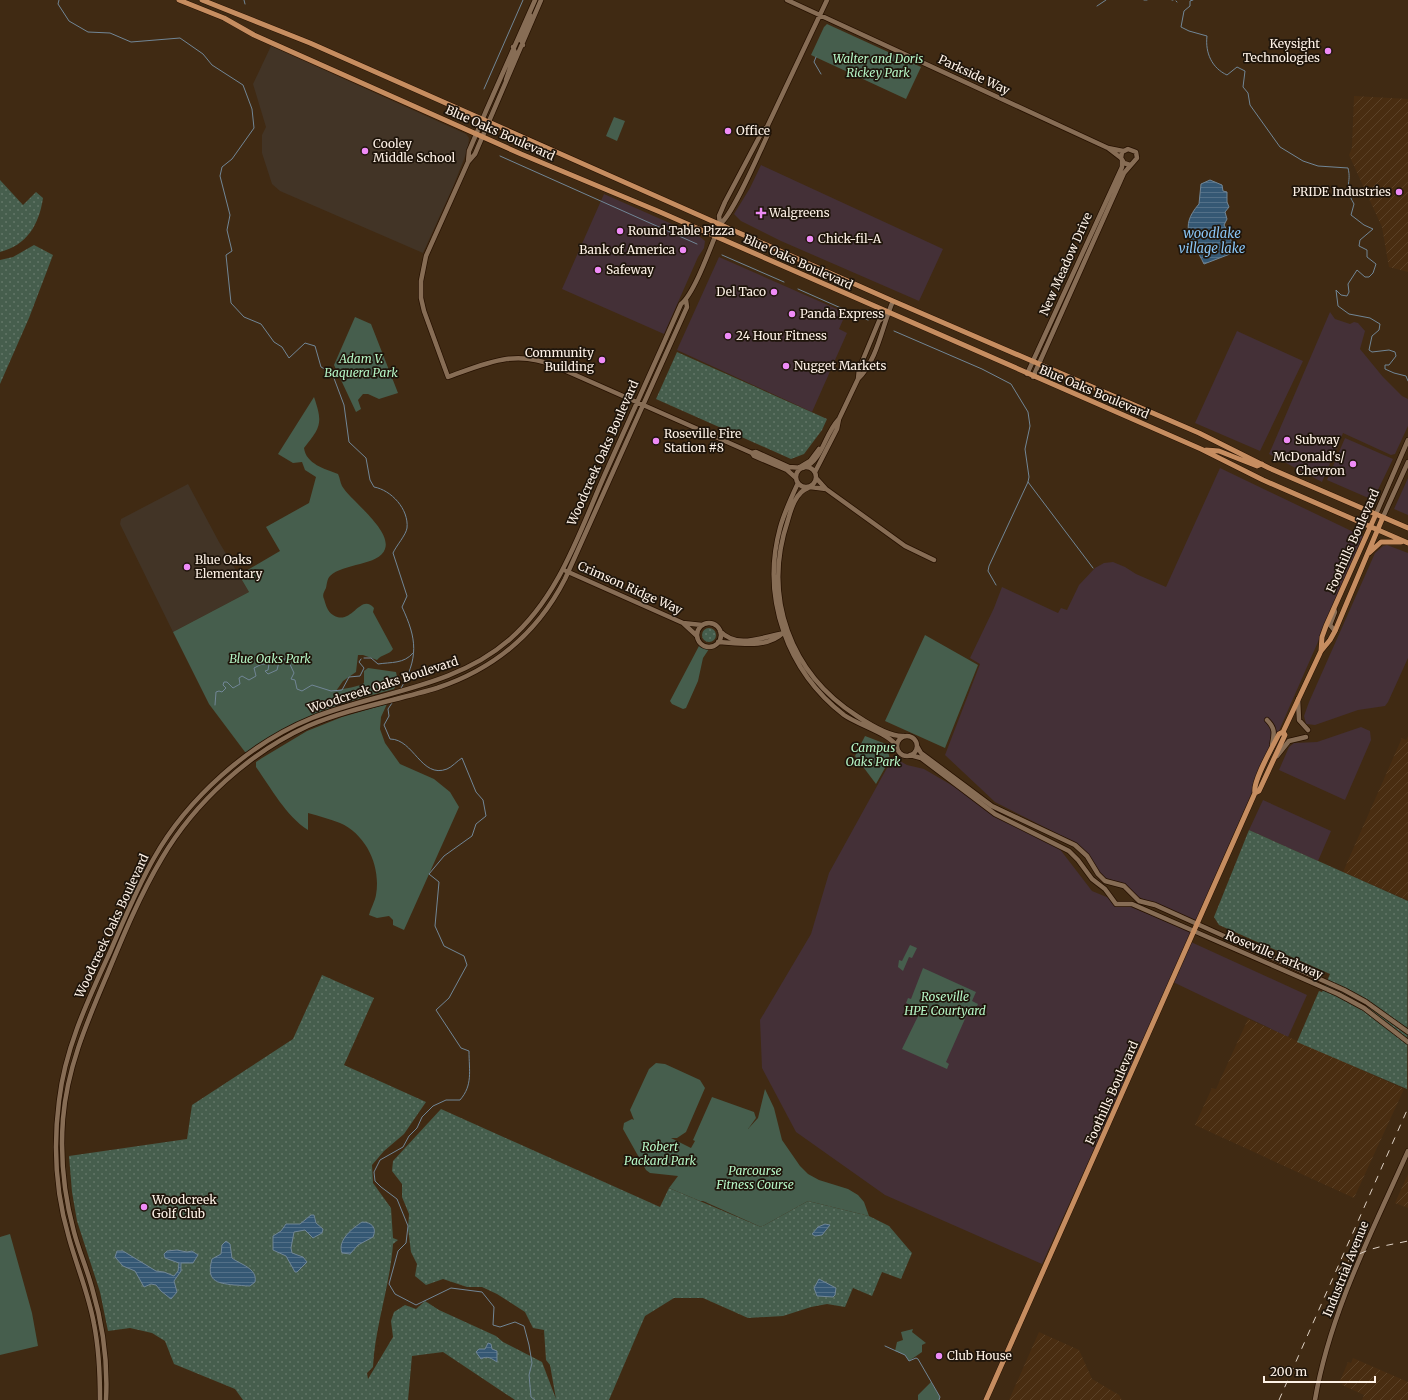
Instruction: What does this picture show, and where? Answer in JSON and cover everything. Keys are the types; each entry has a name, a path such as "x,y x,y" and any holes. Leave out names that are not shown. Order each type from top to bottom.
{"main road":[{"name":"Blue Oaks Boulevard","path":"179,0 477,134 1201,449 1263,480 1407,543"},
{"name":"Blue Oaks Boulevard","path":"202,0 285,32 893,301 1199,433 1262,464 1408,528"},
{"path":"1201,449 1219,452 1257,466 1262,464"},
{"name":"Foothills Boulevard","path":"1321,651 1322,637 1376,514"},
{"name":"Foothills Boulevard","path":"986,1400 1256,793 1259,791 1276,757 1285,735 1283,732 1321,651 1335,631 1383,517"},
{"path":"1366,556 1382,542 1407,543"},
{"name":"Foothills Boulevard","path":"1256,793 1255,786 1278,734 1283,732"}],"street":[{"path":"535,0 482,119 470,151 468,162 422,266 421,298 424,311 448,377 495,360 528,357 546,362 638,401 787,470 802,487 826,490"},
{"path":"468,162 475,154 541,0"},
{"name":"Parkside Way","path":"787,0 1108,148 1123,151"},
{"name":"Woodcreek Oaks Boulevard","path":"100,1400 95,1326 63,1214 57,1172 56,1136 59,1100 66,1064 86,1006 125,916 154,857 189,808 218,779 249,754 311,718 346,705 456,674 499,648 525,625 538,610 551,591 562,569 681,304 686,300 715,237 720,224 719,216 725,202 763,130 767,127 827,0"},
{"path":"523,45 522,39 528,24 531,9"},
{"path":"505,85 506,74 515,53 513,47"},
{"name":"Woodcreek Oaks Boulevard","path":"720,224 726,220 746,181 769,132 767,127"},
{"name":"Parkside Way","path":"1108,148 1122,160"},
{"path":"1131,149 1136,152 1137,158 1130,165 1122,160 1123,151 1131,149"},
{"name":"New Meadow Drive","path":"1027,374 1122,167 1122,160"},
{"name":"New Meadow Drive","path":"1033,377 1106,211 1124,172 1130,165"},
{"name":"Woodcreek Oaks Boulevard","path":"106,1400 106,1357 97,1306 69,1212 62,1154 63,1120 76,1052 98,995 160,860 198,808 248,764 280,742 305,728 342,713 458,680 480,670 504,654 541,618 556,596 568,572 687,307 686,300"},
{"path":"893,301 888,313 886,324 865,372 858,379 839,419 837,429 815,472 817,479 826,490 905,546 934,560"},
{"path":"858,379 859,369 879,321 888,313"},
{"path":"839,419 832,426 817,458 799,471 797,481 781,523 774,560 774,594 786,632 801,669 827,700 856,723 889,738 898,747 903,755 921,758 980,804 1022,827 1062,846"},
{"name":"Foothills Boulevard","path":"1376,514 1408,440"},
{"path":"752,453 756,452 789,467 802,468 815,472"},
{"name":"Foothills Boulevard","path":"1383,517 1408,462"},
{"path":"817,479 809,487 800,492 788,519 781,545 779,585 786,632 803,663 830,695 849,711 866,722 895,736 913,738 921,752 992,806 1068,841 1081,850 1102,878 1126,887 1130,893 1128,900 1123,904 1116,904 1105,889 1088,875 1078,860 1053,838 1052,834"},
{"name":"Crimson Ridge Way","path":"562,569 683,623 702,625"},
{"path":"1334,609 1335,612 1330,624 1335,631"},
{"name":"Crimson Ridge Way","path":"683,623 697,636"},
{"path":"720,631 721,637 713,646 707,647 699,642 697,636 698,630 702,625 708,623 714,624 727,637 738,640 757,639 786,632"},
{"path":"718,642 752,644 771,640 786,632"},
{"path":"1298,699 1299,720 1308,730"},
{"path":"1267,720 1275,733 1270,754"},
{"path":"898,747 899,741 904,736"},
{"path":"1276,757 1289,741 1306,737"},
{"path":"910,755 914,752 917,746"},
{"path":"1022,827 1049,836 1052,834"},
{"path":"1111,899 1111,890 1119,885"},
{"name":"Roseville Parkway","path":"1130,893 1139,901 1151,903 1344,990 1366,1002 1408,1032"},
{"name":"Roseville Parkway","path":"1123,904 1132,904 1338,994 1364,1008 1408,1042"},
{"name":"Industrial Avenue","path":"1315,1400 1323,1361 1334,1324 1363,1251 1408,1151"},
{"path":"63,1214 69,1212"}],"shaded area":[{"name":"Cooley Middle School","path":"271,46 466,134 469,138 468,149 453,187 423,253 280,191 272,184 262,153 262,135 266,127 253,84"},
{"path":"1354,96 1408,99 1408,272 1389,267 1382,227 1349,155 1352,148"},
{"path":"761,165 943,249 919,301 781,241 741,221 734,214 750,188"},
{"path":"604,194 699,236 705,241 704,248 698,257 664,334 562,289"},
{"path":"719,257 846,313 839,329 847,333 812,412 677,350"},
{"path":"1330,312 1335,319 1350,324 1354,322 1358,323 1365,331 1360,349 1383,377 1402,396 1408,399 1408,426 1395,454 1391,455 1343,433 1322,482 1269,454"},
{"path":"1237,331 1303,361 1260,451 1195,423"},
{"path":"1345,438 1393,459 1373,500 1327,480"},
{"path":"1220,468 1364,537 1195,922 1134,895 1107,880 1068,839 995,802 945,755 980,664 970,658 994,608 1002,587 1058,613 1061,608 1067,610 1079,585 1095,568 1104,563 1113,562 1166,587"},
{"path":"1408,478 1408,515 1394,509"},
{"name":"Blue Oaks Elementary","path":"188,484 219,542 249,592 173,632 120,524 121,519"},
{"path":"1387,545 1408,553 1408,658 1385,706 1358,710 1315,725 1306,724 1304,716 1309,702 1375,553 1383,546"},
{"path":"1361,727 1370,731 1371,740 1345,800 1279,770 1289,747 1294,743 1317,742"},
{"path":"1408,736 1408,900 1343,872 1402,738 1406,740"},
{"path":"893,757 907,765 924,769 1059,848 1092,891 1192,932 1042,1264 885,1195 796,1132 762,1068 760,1020 811,934 829,873"},
{"path":"1263,800 1331,831 1318,861 1249,830"},
{"path":"1191,942 1307,995 1288,1037 1173,982"},
{"path":"1248,1019 1404,1089 1354,1198 1195,1125 1212,1088 1216,1089"},
{"path":"1408,1174 1408,1208 1395,1203"},
{"path":"1039,1332 1079,1350 1092,1379 1119,1395 1122,1400 1009,1400"},
{"path":"1353,1358 1408,1382 1408,1400 1362,1400 1364,1395 1342,1385 1343,1382 1340,1381 1348,1362 1351,1363"}],"green space":[{"name":"Walter and Doris Rickey Park","path":"827,24 921,67 906,99 811,55 824,27"},
{"path":"614,117 625,121 617,141 606,136"},
{"path":"0,180 23,205 36,192 43,198 35,225 30,232 18,244 0,252"},
{"path":"34,245 53,255 29,318 0,384 0,260 13,257"},
{"name":"Adam V. Baquera Park","path":"355,317 371,324 398,393 379,399 368,394 363,394 358,400 361,409 356,412 334,365"},
{"path":"677,352 827,419 822,430 804,454 791,459 656,399"},
{"name":"Blue Oaks Park","path":"314,397 319,413 319,424 314,435 304,448 306,454 312,462 338,474 342,486 346,492 377,524 385,541 385,549 376,559 336,572 330,576 328,580 323,596 329,612 333,615 345,617 360,606 369,604 374,608 373,612 393,649 377,660 363,655 358,655 356,672 343,681 336,691 359,686 364,683 364,671 368,668 396,672 398,682 394,689 361,698 318,713 277,734 248,752 245,752 209,704 173,632 249,592 239,575 280,551 266,527 309,503 316,477 305,470 302,462 293,463 278,454"},
{"path":"706,628 712,628 716,632 716,638 712,642 706,642 702,638 702,632"},
{"path":"925,635 978,665 945,748 885,721"},
{"path":"699,646 709,649 703,658 698,681 686,708 683,709 672,704 670,701"},
{"path":"387,704 381,717 380,729 385,743 400,764 434,779 450,792 459,807 404,930 393,925 393,920 389,916 377,918 369,915 376,895 376,874 370,853 358,835 350,828 340,823 308,813 308,830 286,809 256,767 256,762 307,731 342,717"},
{"name":"Campus Oaks Park","path":"865,736 886,744 890,759 876,784 855,756"},
{"path":"1249,830 1408,901 1407,1089 1297,1042 1319,991 1322,992 1330,974 1219,925 1214,917"},
{"path":"910,945 917,948 912,958 909,957 903,971 898,967 899,960 902,961"},
{"name":"Roseville HPE Courtyard","path":"923,968 976,992 972,1001 978,1004 973,1014 968,1012 946,1062 949,1064 947,1069 902,1049 921,1010 906,1003 908,998 911,999"},
{"path":"322,975 374,998 344,1065 426,1102 404,1134 384,1151 372,1165 373,1183 391,1208 393,1238 398,1240 393,1244 389,1275 374,1352 373,1367 367,1373 368,1379 393,1337 391,1321 394,1312 405,1305 416,1309 425,1301 439,1310 496,1336 503,1342 542,1362 556,1399 550,1365 546,1360 544,1330 533,1328 525,1312 497,1294 482,1287 467,1287 443,1279 426,1285 415,1276 417,1264 411,1252 408,1228 409,1214 402,1197 402,1184 392,1171 393,1161 441,1109 660,1207 669,1188 761,1227 808,1201 869,1216 889,1226 912,1253 901,1279 882,1272 872,1296 853,1288 845,1307 827,1304 811,1307 783,1316 748,1318 703,1298 674,1298 645,1316 609,1400 515,1400 443,1352 412,1356 408,1400 243,1400 235,1389 174,1364 165,1341 152,1333 130,1328 108,1331 100,1292 77,1221 72,1192 69,1156 187,1139 192,1105 293,1039"},
{"path":"656,1063 665,1064 700,1080 705,1088 686,1132 677,1138 671,1138 691,1148 712,1097 754,1112 756,1118 748,1129 758,1118 765,1089 774,1108 782,1140 800,1166 808,1174 819,1180 848,1189 858,1195 864,1202 869,1216 808,1201 761,1227 703,1201 669,1188 678,1176 650,1173 646,1170 623,1129 624,1123 632,1119 634,1120 630,1110 649,1069"},
{"path":"10,1234 32,1313 38,1346 0,1355 0,1237"},
{"path":"913,1329 912,1332 926,1343 922,1345 922,1352 909,1361 905,1355 895,1351 897,1342 903,1340 901,1332"},
{"path":"931,1382 940,1397 939,1400 918,1400 918,1395"}],"water":[{"name":"woodlake village lake","path":"1210,180 1222,185 1223,191 1227,192 1227,202 1229,207 1225,212 1227,219 1224,225 1230,235 1232,246 1230,254 1204,264 1189,234 1188,227 1189,220 1199,204 1201,184"},
{"path":"311,1215 314,1215 316,1223 323,1229 322,1233 313,1238 305,1230 294,1232 291,1248 292,1253 303,1257 307,1262 297,1272 295,1272 286,1256 273,1250 273,1236 281,1231 286,1224 300,1224"},
{"path":"362,1222 366,1222 373,1226 373,1237 358,1245 350,1254 342,1253 341,1248 344,1239 350,1231"},
{"path":"825,1224 830,1225 822,1235 815,1236 812,1234 818,1227"},
{"path":"226,1241 230,1244 232,1258 254,1273 255,1282 250,1286 222,1283 214,1280 210,1272 212,1259 221,1254 222,1245"},
{"path":"177,1250 187,1252 192,1251 198,1255 193,1263 181,1263 181,1271 174,1281 177,1292 171,1299 156,1285 151,1284 144,1287 135,1271 123,1266 115,1257 117,1251 123,1251 156,1271 174,1276 178,1271 179,1263 165,1258 164,1254 167,1251"},
{"path":"819,1279 836,1288 835,1295 833,1297 817,1296 814,1288"},
{"path":"488,1343 491,1344 492,1349 497,1351 497,1362 488,1357 481,1359 476,1352 479,1349 485,1349"}],"waterway":[{"path":"59,0 58,4 69,21 88,32 110,33 131,42 180,38 203,54 212,65 243,85 252,109 254,128 232,159 222,167 220,176 230,215 227,230 232,251 226,255 231,303 244,317 261,324 274,342 282,347 289,358 305,343 315,346 321,367 332,373 344,405 349,442 366,458 370,480 374,487 387,492 402,507 407,521 407,528 393,553 407,596 402,607 411,629 414,648 410,668 400,690"},
{"path":"244,0 245,4"},
{"path":"484,89 523,0"},
{"path":"1097,6 1106,0"},
{"path":"1193,0 1190,1 1190,6 1184,11 1181,27 1207,36 1208,54 1217,68 1222,72 1227,75 1237,67 1245,71 1243,87 1248,93 1250,105 1280,147 1303,161 1318,166 1348,168 1348,188 1354,204 1351,215 1364,225 1373,229 1360,240 1359,246 1367,250 1367,257 1376,264 1373,273 1369,277 1365,277 1357,270 1348,284 1349,292 1347,296 1341,295 1336,290 1338,306 1349,314 1370,318 1380,324 1379,330 1372,336 1369,350 1372,352 1389,350 1395,352 1396,356 1389,365 1385,365 1385,369 1406,376 1408,381"},
{"path":"816,57 814,62 821,74"},
{"path":"500,156 697,244"},
{"path":"722,255 784,282"},
{"path":"798,289 868,320"},
{"path":"894,331 982,369 1011,384 1028,412 1030,426 1025,449 1029,477 989,566 988,571 996,585"},
{"path":"1028,482 1093,568"},
{"path":"364,658 371,658 378,664 392,663 406,659 413,653"},
{"path":"215,705 216,692 222,692 226,688 223,685 224,682 227,682 233,688 240,684 239,678 242,676 249,680 256,676 254,668 262,664 269,664 268,670 265,671 268,674 277,670 279,662 287,658 294,673 291,679 295,680 297,689 302,691 312,685 331,691 342,690 349,677 360,676 364,668 359,662 361,659"},
{"path":"392,703 388,709 389,716 384,725 390,739 405,745 430,769 438,771 447,769 462,758 476,792 483,800 486,816 476,824 472,836 444,856 429,874 439,882 435,926 444,946 464,956 467,965 449,998 436,1010 461,1048 469,1051 469,1083 460,1100 446,1100 433,1106 422,1117 417,1128 409,1136 403,1147 380,1160 374,1172 375,1181 397,1199 408,1226 406,1243 398,1251 389,1284 395,1294 416,1305 451,1288 482,1292 494,1307 493,1325 500,1327 515,1322 524,1326 532,1363 529,1375 531,1397 535,1400"},
{"path":"885,1346 905,1355 909,1361 916,1358 918,1359 940,1397 939,1400"}],"railway":[{"path":"1279,1400 1408,1108"},
{"path":"1338,1271 1345,1263 1361,1253 1379,1247 1408,1241"}],"place":[{"name":"Keysight Technologies","path":"1328,51"},
{"name":"Office","path":"728,131"},
{"name":"Cooley Middle School","path":"365,151"},
{"name":"PRIDE Industries","path":"1399,192"},
{"name":"Walgreens","path":"761,213"},
{"name":"Round Table Pizza","path":"620,231"},
{"name":"Chick-fil-A","path":"810,239"},
{"name":"Bank of America","path":"683,250"},
{"name":"Safeway","path":"598,270"},
{"name":"Del Taco","path":"774,292"},
{"name":"Panda Express","path":"792,314"},
{"name":"24 Hour Fitness","path":"728,336"},
{"name":"Community Building","path":"602,360"},
{"name":"Nugget Markets","path":"786,366"},
{"name":"Subway","path":"1287,440"},
{"name":"Roseville Fire Station #8","path":"656,441"},
{"name":"McDonald's/ Chevron","path":"1353,464"},
{"name":"Blue Oaks Elementary","path":"187,567"},
{"name":"Woodcreek Golf Club","path":"144,1207"},
{"name":"Club House","path":"939,1356"}],"park label":[{"name":"Robert Packard Park","path":"660,1154"},
{"name":"Parcourse Fitness Course","path":"755,1178"}]}
